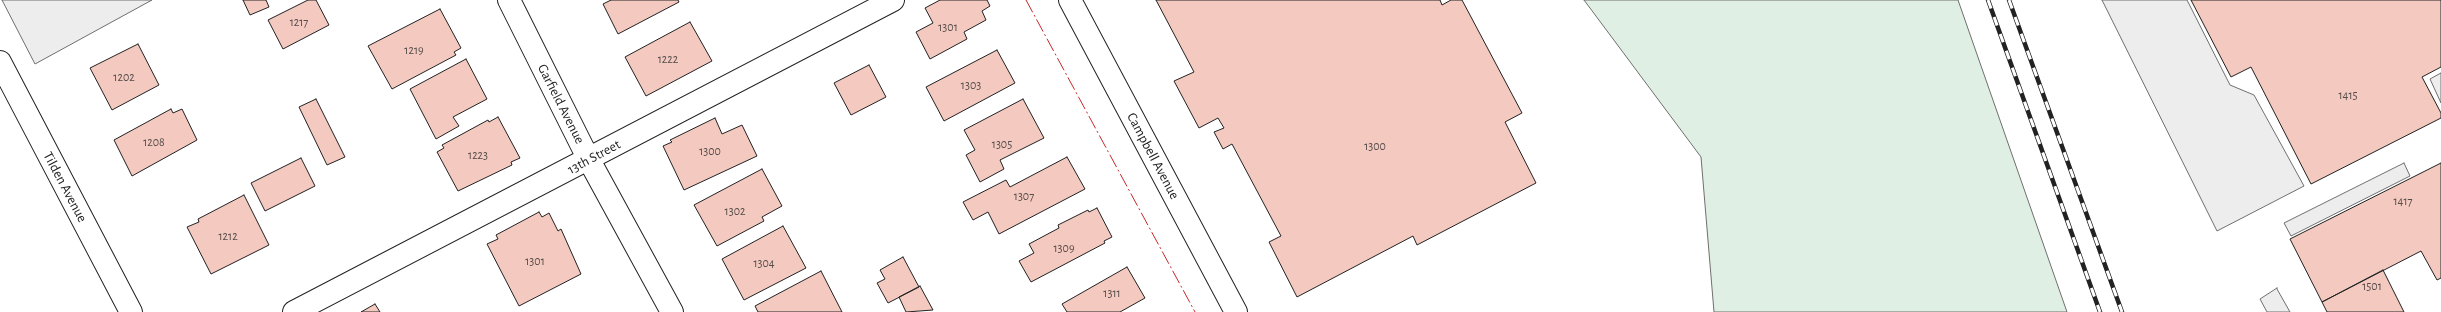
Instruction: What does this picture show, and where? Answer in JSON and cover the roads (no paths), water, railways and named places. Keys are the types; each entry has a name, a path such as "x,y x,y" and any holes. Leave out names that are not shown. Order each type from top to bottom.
{"street":[{"name":"Garfield Avenue","path":"509,0 589,160 672,312"},
{"name":"13th Street","path":"294,312 589,160 893,0"},
{"name":"Campbell Avenue","path":"1070,0 1236,312"},
{"name":"Tilden Avenue","path":"0,62 131,312"}],"railway":[{"path":"1988,0 2100,312"},
{"path":"2009,0 2122,312"}]}
